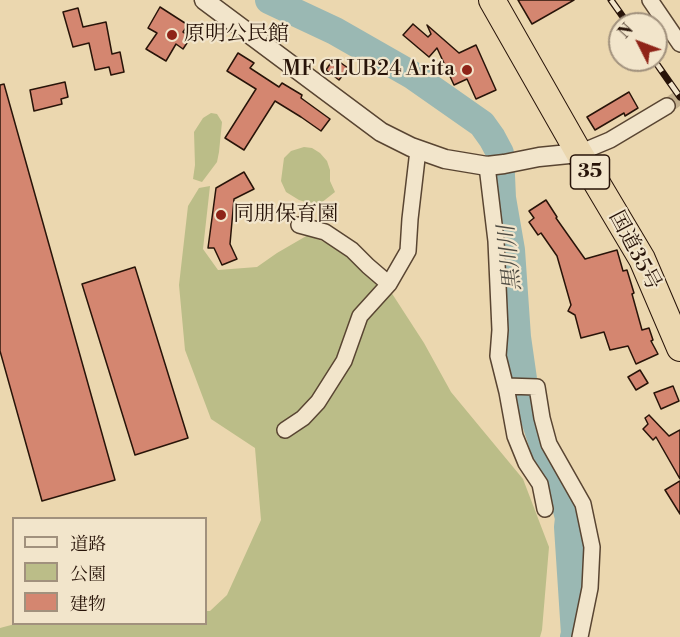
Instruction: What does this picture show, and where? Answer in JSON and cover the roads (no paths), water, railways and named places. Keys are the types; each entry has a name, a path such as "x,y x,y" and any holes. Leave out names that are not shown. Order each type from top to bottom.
{"highway":[{"name":"国道35号","path":"492,0 642,259 680,348"}],"street":[{"path":"204,0 381,132 418,150 445,159 487,166 579,153 610,140 667,106"},
{"path":"650,0 680,44"},
{"path":"285,430 303,418 318,402 344,362 360,316 389,284 408,251 418,150"},
{"path":"487,166 496,240 500,330 498,356 507,386 515,436 526,463 540,484 545,509"},
{"path":"299,225 325,232 352,250 389,284"},
{"path":"507,386 537,387 549,444 583,504 592,547 590,588 580,637"}],"waterway":[{"name":"黒川川","path":"269,0 335,31 412,75 482,124 500,153 502,198 511,250 517,337 524,386 569,518 574,637"}],"tunnel":[{"path":"667,106 680,97"}],"railway":[{"path":"611,0 620,12"},
{"path":"662,72 680,97"}],"place":[{"name":"原明公民館","path":"172,35"},
{"name":"MF CLUB24 Arita","path":"467,70"},
{"name":"同朋保育園","path":"221,215"}]}
